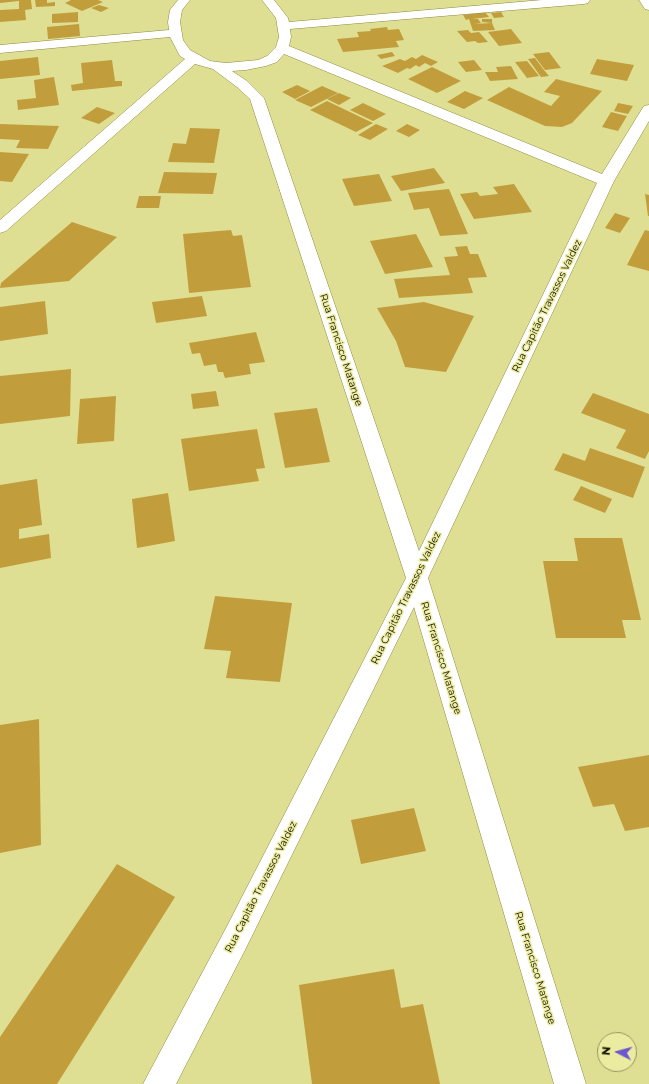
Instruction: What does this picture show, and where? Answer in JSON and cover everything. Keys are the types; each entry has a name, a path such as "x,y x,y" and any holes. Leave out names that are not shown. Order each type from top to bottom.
{"street":[{"path":"183,0 176,10 174,22 177,40 186,53 194,58 218,67 242,84 260,86 272,58 282,48 285,37 282,18 268,0"},
{"path":"284,26 584,0"},
{"path":"645,0 649,6"},
{"path":"0,49 175,33"},
{"path":"282,48 606,181"},
{"path":"0,228 194,58"},
{"path":"218,67 246,66 272,58"},
{"name":"Rua Francisco Matange","path":"260,86 417,578 570,1084"},
{"name":"Rua Capitão Travassos Valdez","path":"159,1084 239,933 417,578 606,181 649,109"}],"building":[{"path":"0,0 31,0 32,9 25,10 26,20 0,22 0,10 19,9 19,1 0,3"},
{"path":"35,0 47,0 47,3 55,2 55,6 36,7"},
{"path":"71,0 98,0 103,2 82,11 65,3"},
{"path":"99,5 109,8 101,12 91,8"},
{"path":"78,12 78,22 52,23 52,14"},
{"path":"485,12 489,17 472,19 478,19 481,23 474,24 492,23 495,30 473,31 469,19 466,20 463,15"},
{"path":"501,12 504,17 494,18 491,13"},
{"path":"482,19 492,19 492,23 482,22"},
{"path":"79,24 80,36 48,39 47,27"},
{"path":"387,27 388,30 399,29 404,40 396,41 399,47 343,52 337,39 359,37 357,32 371,31 370,29"},
{"path":"511,29 522,43 499,46 488,32"},
{"path":"468,30 471,33 479,32 488,42 467,42 457,31"},
{"path":"392,52 395,56 381,59 377,55"},
{"path":"549,52 561,68 545,70 533,54"},
{"path":"422,55 438,62 431,66 425,63 419,67 416,65 410,69 407,68 398,73 382,66 400,59 405,61 412,57 416,59"},
{"path":"38,57 40,75 0,79 0,61"},
{"path":"535,58 549,76 541,77 528,59"},
{"path":"597,59 634,65 627,81 590,74"},
{"path":"112,60 115,81 122,81 122,86 72,91 71,85 83,83 81,63"},
{"path":"474,60 482,70 466,72 458,62"},
{"path":"527,61 539,76 527,78 515,62"},
{"path":"511,66 518,79 490,81 485,72 498,72 496,67"},
{"path":"432,67 461,81 437,93 408,79"},
{"path":"54,77 59,105 18,110 17,100 36,98 34,80"},
{"path":"556,79 602,91 572,123 562,127 545,126 487,100 509,87 551,106 560,96 544,92"},
{"path":"297,85 310,91 295,99 282,92"},
{"path":"322,86 338,93 311,107 295,100"},
{"path":"465,91 483,98 464,109 447,102"},
{"path":"339,93 351,98 339,105 327,99"},
{"path":"327,101 373,123 356,132 310,110"},
{"path":"363,103 386,114 373,121 350,110"},
{"path":"618,103 633,106 628,114 614,111"},
{"path":"97,107 115,113 99,124 81,118"},
{"path":"611,112 627,116 618,131 602,127"},
{"path":"0,124 59,126 48,149 16,148 20,140 0,139"},
{"path":"376,124 388,129 370,140 358,135"},
{"path":"407,124 420,130 409,137 396,131"},
{"path":"190,128 220,129 214,163 168,162 173,143 186,144"},
{"path":"0,152 29,154 12,182 0,181"},
{"path":"434,168 445,183 401,191 391,176"},
{"path":"164,172 217,173 213,194 158,193"},
{"path":"379,174 392,201 354,206 342,179"},
{"path":"514,184 532,212 474,219 460,194 477,192 480,196 498,194 493,187"},
{"path":"449,189 468,234 440,236 429,208 414,210 408,193"},
{"path":"645,194 649,195 649,216 648,216"},
{"path":"139,196 161,196 159,208 136,208"},
{"path":"615,213 630,218 620,233 605,228"},
{"path":"72,222 117,237 69,281 0,288 1,283"},
{"path":"231,230 233,236 242,235 251,287 189,293 183,234"},
{"path":"645,230 649,231 649,271 627,265"},
{"path":"416,234 433,267 385,274 370,241"},
{"path":"467,246 470,254 478,254 487,277 468,278 473,293 399,298 394,279 450,275 444,257 458,256 455,247"},
{"path":"202,296 207,316 156,323 152,302"},
{"path":"45,301 48,334 0,341 0,307"},
{"path":"424,302 474,316 446,372 405,367 396,341 377,308"},
{"path":"256,332 265,362 249,364 251,374 225,378 223,372 218,372 216,364 204,366 200,353 192,354 189,343"},
{"path":"71,369 70,416 0,424 0,376"},
{"path":"216,391 219,406 193,409 191,394"},
{"path":"593,393 649,414 649,451 645,459 616,448 626,430 581,413"},
{"path":"116,396 114,441 77,444 80,399"},
{"path":"317,408 330,462 285,468 274,413"},
{"path":"257,429 265,468 256,469 259,481 189,491 181,439"},
{"path":"590,448 645,467 633,498 554,470 563,453 585,461"},
{"path":"37,479 42,525 19,529 19,539 49,534 51,558 0,568 0,485"},
{"path":"581,486 612,499 605,513 573,500"},
{"path":"168,493 175,541 137,548 132,499"},
{"path":"574,538 622,538 641,620 622,620 626,638 556,638 543,561 578,561"},
{"path":"215,596 292,603 280,682 226,678 231,651 204,649"},
{"path":"39,719 41,845 0,853 0,725"},
{"path":"649,755 649,827 625,831 614,804 593,807 578,767"},
{"path":"414,808 426,851 361,864 351,820"},
{"path":"117,864 175,897 57,1084 0,1084 0,1037"},
{"path":"394,969 401,1008 423,1004 440,1084 312,1084 299,985"}]}
